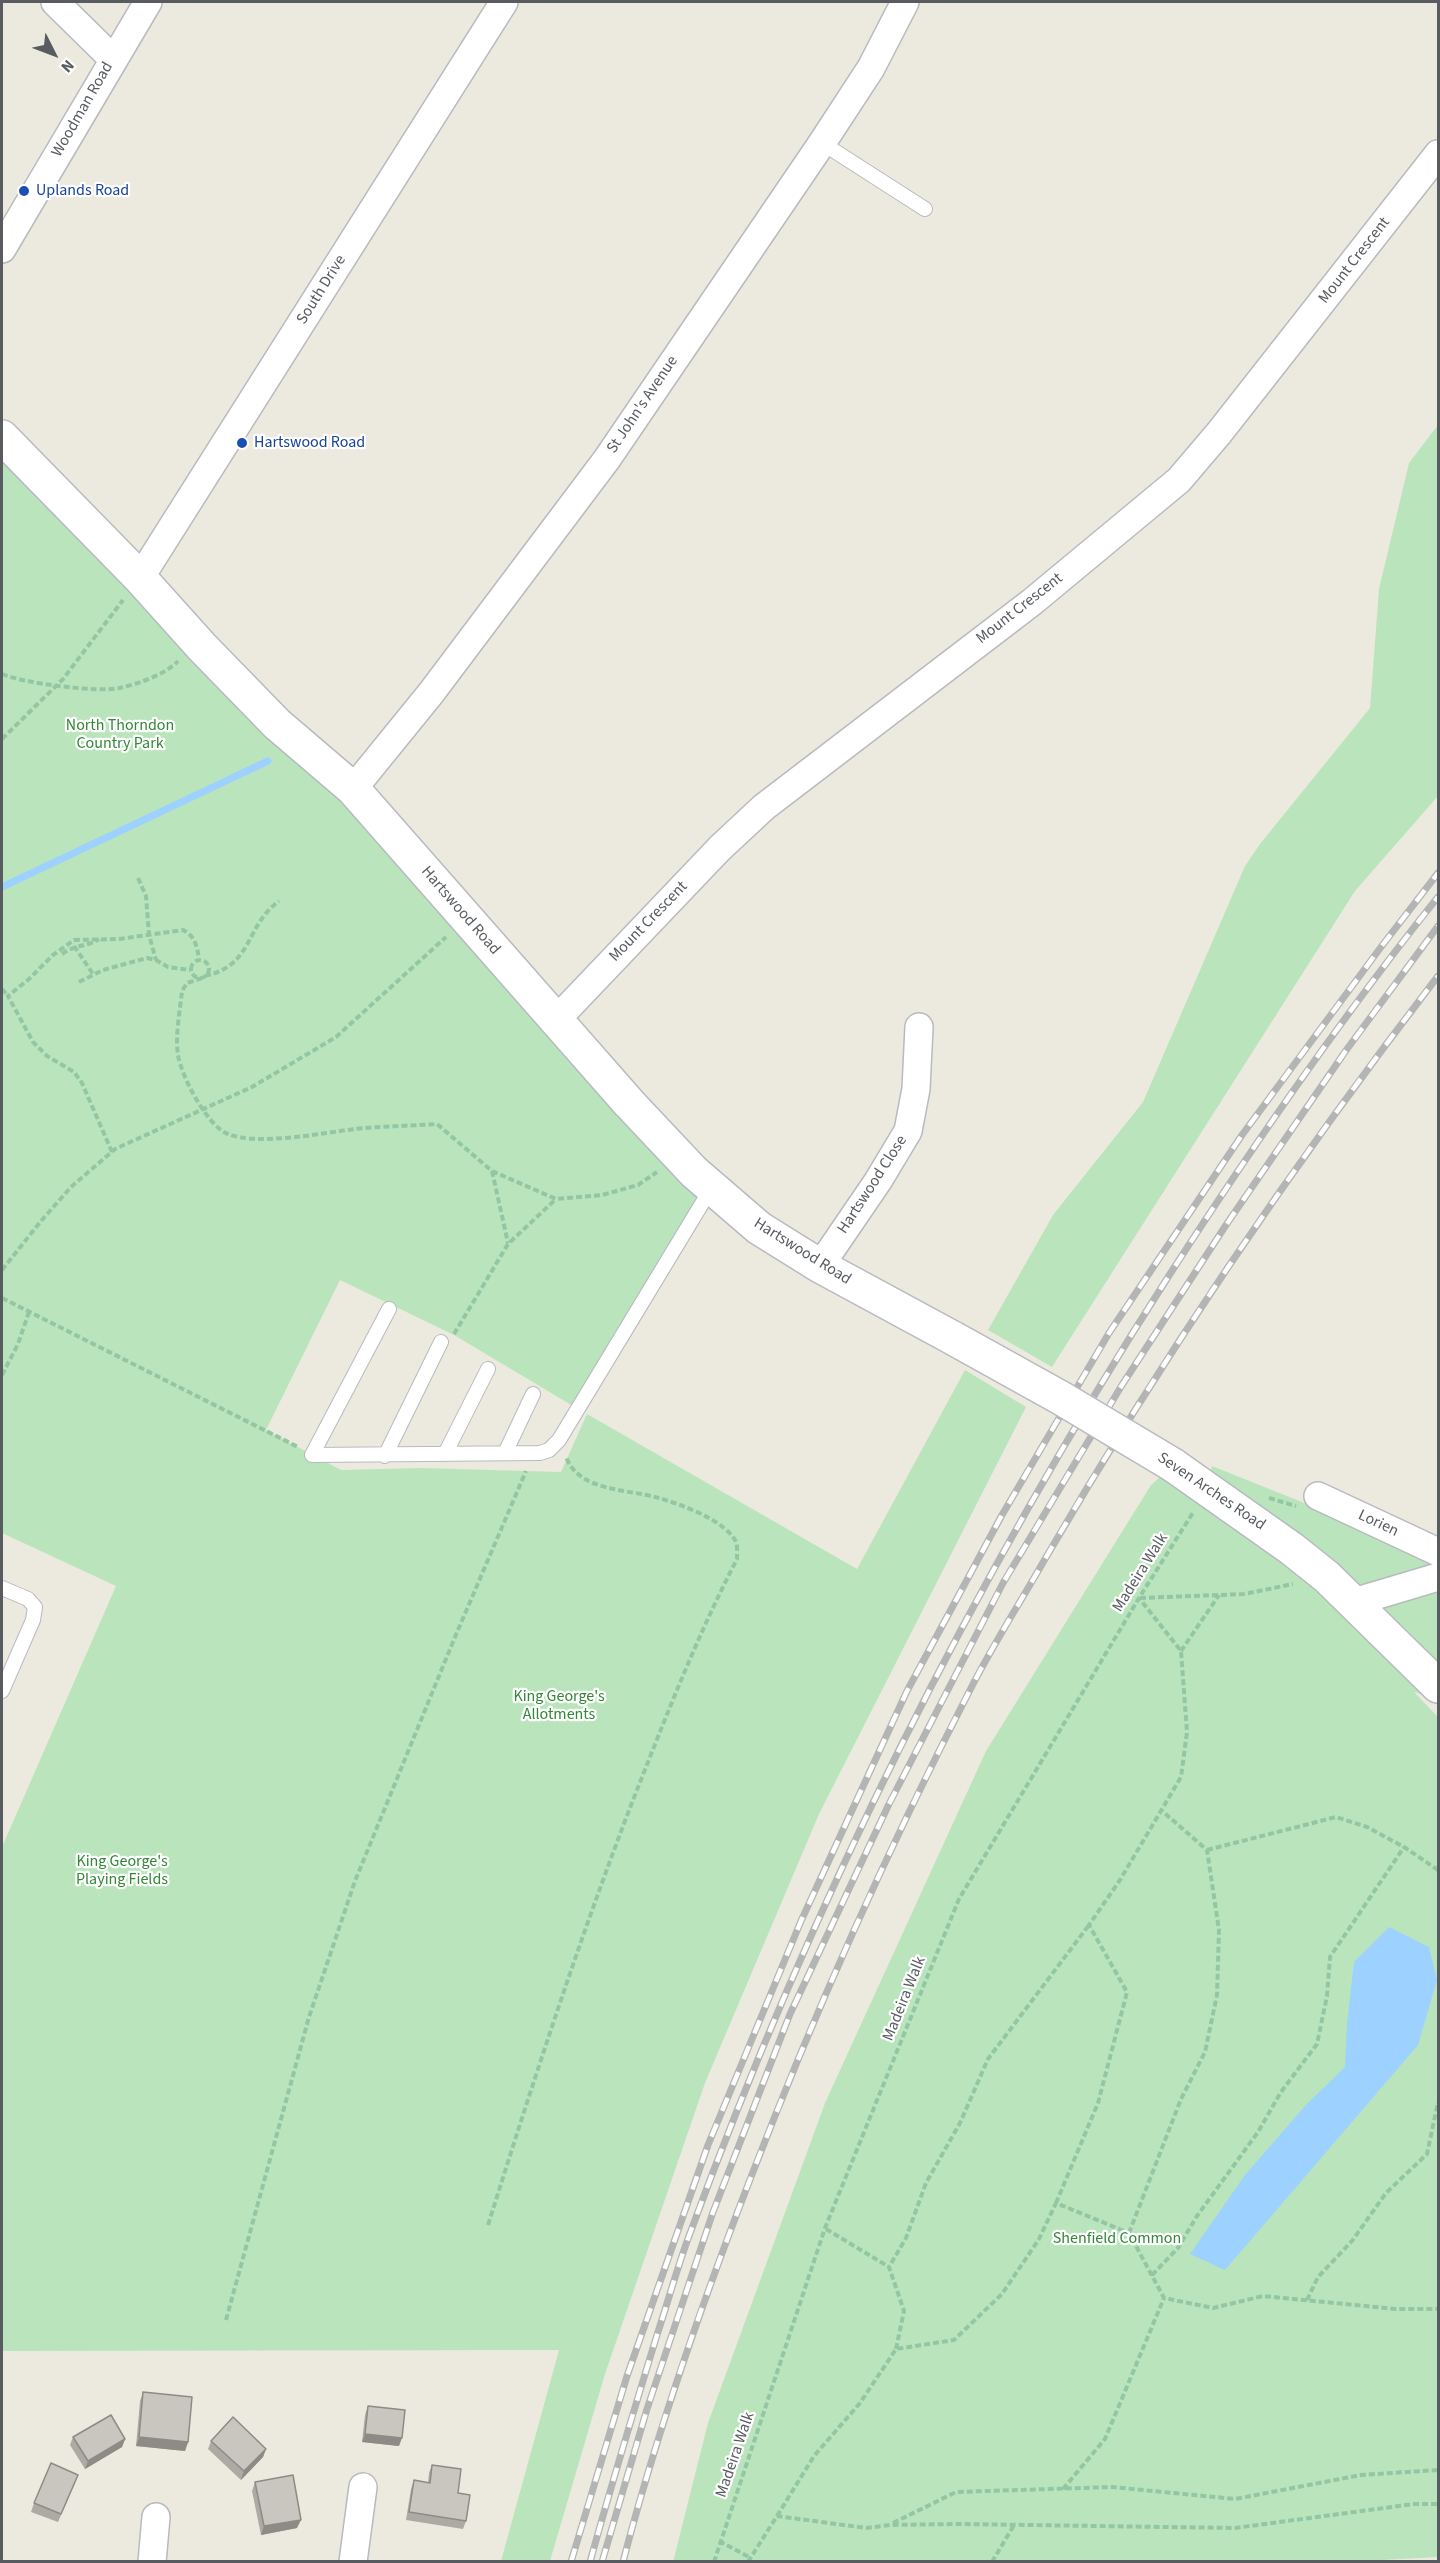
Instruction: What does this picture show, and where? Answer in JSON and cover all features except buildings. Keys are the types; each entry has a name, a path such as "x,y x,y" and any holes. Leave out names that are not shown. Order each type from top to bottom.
{"street":[{"path":"55,2 113,59"},
{"name":"Woodman Road","path":"2,249 148,2"},
{"name":"South Drive","path":"140,578 504,2"},
{"name":"St John's Avenue","path":"353,789 431,693 579,497 822,143 871,68 905,2"},
{"name":"Mount Crescent","path":"556,1020 720,848 764,807 1032,602 1179,480 1219,433 1438,154"},
{"name":"Hartswood Road","path":"2,437 140,578 202,647 277,724 353,789 556,1020 680,1156 712,1187 759,1228 820,1266 953,1338"},
{"name":"Hartswood Close","path":"820,1266 878,1181 908,1131 916,1089 919,1027"},
{"name":"Seven Arches Road","path":"953,1338 1060,1398 1208,1488 1327,1577 1438,1686"},
{"name":"Lorien","path":"1318,1496 1438,1552"},
{"path":"1354,1602 1438,1578"},
{"path":"353,2562 363,2487"},
{"path":"152,2562 156,2517"}],"lane":[{"path":"822,143 925,209"},
{"path":"389,1309 312,1455 540,1453 555,1446 712,1187"},
{"path":"385,1455 441,1342"},
{"path":"445,1454 488,1369"},
{"path":"505,1454 533,1394"},
{"path":"2,1588 28,1599 35,1607 33,1620 2,1692"}],"path":[{"path":"2,739 55,686 140,578"},
{"path":"2,674 55,686 118,688 171,668 183,654"},
{"path":"138,878 146,896 149,935 156,960"},
{"path":"279,901 262,917 243,954 234,965 216,974 187,983 182,991 178,1048 183,1070 215,1127 227,1134 251,1138 303,1137 357,1129 437,1124 492,1171 556,1199 602,1196 638,1185 680,1156"},
{"path":"2,1270 71,1187 112,1152 252,1087 336,1037 466,918"},
{"path":"8,996 62,947 81,938 119,939 183,930 190,933 194,939 199,959"},
{"path":"62,954 74,946 93,943 99,939"},
{"path":"74,946 93,974"},
{"path":"79,982 93,974 138,959 156,960 168,967 190,970 196,977 203,977 209,972 208,965 199,959"},
{"path":"190,970 191,964 199,959"},
{"path":"2,989 33,1042 47,1056 74,1072 82,1083 112,1152"},
{"path":"492,1171 508,1244"},
{"path":"454,1335 508,1244 556,1199"},
{"path":"2,1298 312,1455"},
{"path":"2,1375 18,1344 29,1312"},
{"path":"488,2225 531,2087 596,1896 666,1715 737,1558 736,1542 724,1528 711,1519 658,1498 602,1486 584,1479 567,1460 564,1452 567,1427"},
{"path":"226,2320 309,2017 356,1881 454,1637 529,1464 540,1453"},
{"name":"Madeira Walk","path":"714,2562 719,2541 825,2228 959,1899 1139,1598 1208,1488"},
{"path":"1139,1598 1244,1594 1327,1577"},
{"path":"1181,1651 1219,1595"},
{"path":"889,2267 906,2238 926,2183 960,2124 988,2059 1120,1880 1182,1777 1187,1732 1181,1651 1139,1598"},
{"path":"1129,2233 1181,2099 1205,2052 1217,1995 1220,1930 1207,1850 1161,1810"},
{"path":"1207,1850 1336,1817 1367,1827 1404,1847 1438,1870"},
{"path":"1152,2275 1178,2248 1197,2216 1252,2141 1281,2091 1317,2044 1327,1996 1330,1957 1404,1847"},
{"path":"896,2349 954,2340 1002,2294 1039,2239 1056,2203 1098,2103 1127,1992 1089,1924"},
{"path":"1307,2300 1318,2277 1352,2241 1386,2193 1427,2154 1438,2102"},
{"path":"1056,2203 1129,2233 1164,2298"},
{"path":"719,2541 749,2560 814,2456 860,2403 896,2349 904,2311 889,2267 825,2228"},
{"path":"1164,2298 1213,2308 1263,2296 1396,2309 1438,2309"},
{"path":"1063,2489 1105,2439 1164,2298"},
{"path":"890,2525 956,2492 1112,2487 1235,2499 1361,2475 1438,2470"},
{"path":"777,2516 866,2528 890,2525 1014,2524 1235,2528 1414,2504 1438,2504"},
{"path":"992,2562 1014,2524"}],"green space":[{"path":"1438,425 1438,796 1355,891 1052,1367 988,1330 1053,1215 1143,1102 1245,866 1260,844 1370,708 1379,589 1409,463"},
{"path":"2,439 712,1187 578,1409 454,1335 340,1280 266,1430 341,1470 421,1468 561,1472 587,1414 857,1569 965,1370 1026,1407 819,1814 705,2083 605,2374 550,2561 501,2561 559,2350 2,2351 2,1847 116,1586 2,1533"},
{"name":"Shenfield Common","path":"1173,1465 1208,1488 1212,1466 1312,1506 1438,1565 1438,1699 1414,1692 1438,1717 1438,2557 1345,2562 673,2562 708,2423 825,2103 986,1751 1151,1485"}],"water":[{"path":"1389,1927 1429,1947 1437,1980 1418,2045 1225,2270 1190,2254 1245,2175 1305,2106 1345,2067 1354,1962"}],"waterway":[{"path":"2,887 268,761"}],"railway":[{"path":"571,2562 627,2376 708,2145 801,1921 907,1691 1002,1515 1109,1333 1242,1135 1438,873"},
{"path":"590,2562 640,2391 689,2236 737,2110 789,1986 903,1742 1030,1504 1170,1274 1300,1082 1367,988 1438,897"},
{"path":"602,2562 647,2409 713,2212 790,2014 889,1804 1003,1583 1122,1385 1226,1225 1347,1049 1438,926"},
{"path":"623,2562 650,2464 681,2368 775,2115 854,1931 969,1692 1090,1483 1183,1334 1333,1117 1438,976"}],"place":[{"name":"Uplands Road","path":"24,191"},
{"name":"Hartswood Road","path":"242,443"}],"park label":[{"name":"North Thorndon Country Park","path":"120,735"},
{"name":"King George's Allotments","path":"559,1706"},
{"name":"King George's Playing Fields","path":"122,1871"}]}
